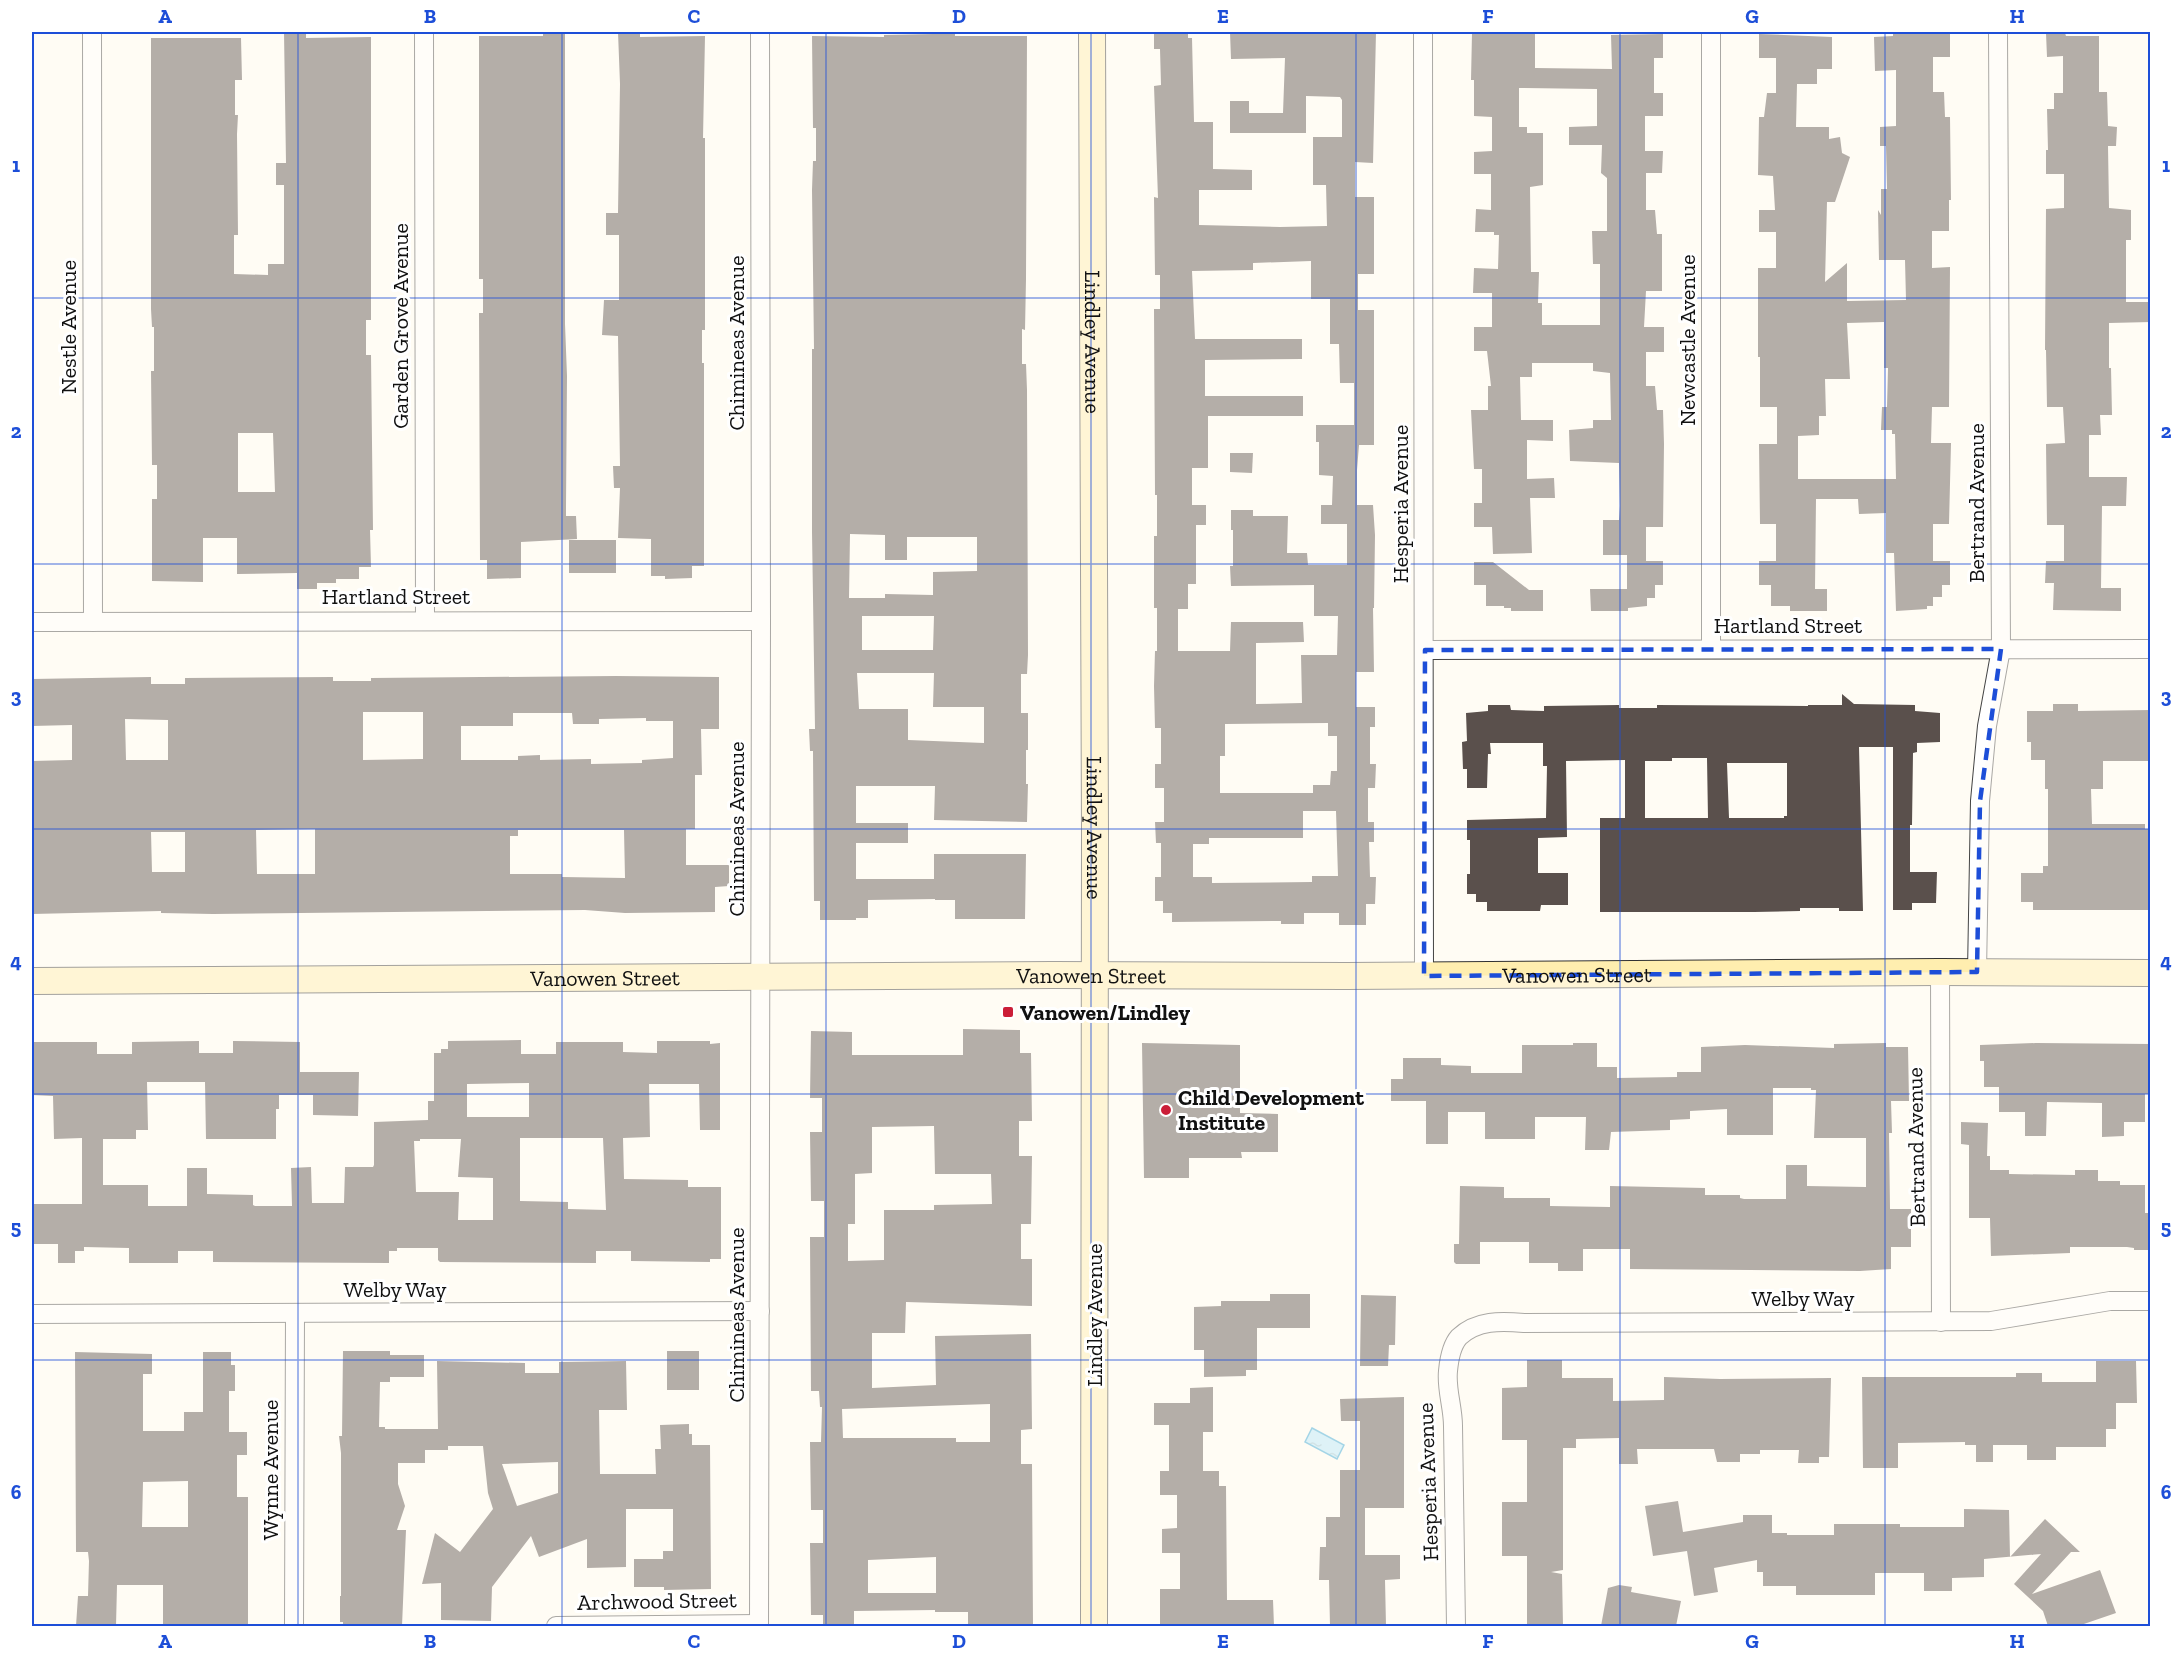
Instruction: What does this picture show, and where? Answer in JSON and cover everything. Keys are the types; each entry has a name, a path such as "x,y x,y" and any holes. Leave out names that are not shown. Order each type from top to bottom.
{"main road":[{"name":"Lindley Avenue","path":"1092,32 1094,1626"},
{"name":"Vanowen Street","path":"32,981 2151,973"}],"street":[{"name":"Nestle Avenue","path":"92,32 93,621"},
{"name":"Garden Grove Avenue","path":"424,32 425,620"},
{"name":"Chimineas Avenue","path":"759,1625 760,32"},
{"name":"Hesperia Avenue","path":"1423,32 1424,976"},
{"name":"Newcastle Avenue","path":"1711,32 1711,650"},
{"name":"Bertrand Avenue","path":"1977,972 1980,801 1987,726 2001,649 1998,32"},
{"name":"Hartland Street","path":"32,622 761,621"},
{"name":"Hartland Street","path":"1425,650 2151,649"},
{"name":"Bertrand Avenue","path":"1940,972 1941,1322"},
{"name":"Welby Way","path":"1459,1338 1474,1327 1489,1322 1503,1321 1524,1323 1991,1321 2110,1301 2151,1301"},
{"name":"Welby Way","path":"32,1314 760,1311"},
{"name":"Wynne Avenue","path":"294,1626 295,1313"},
{"name":"Hesperia Avenue","path":"1456,1626 1453,1414 1447,1374 1450,1354 1459,1338"},
{"name":"Archwood Street","path":"556,1626 759,1625"}],"highlighted area":[{"path":"2001,649 1980,801 1977,972 1424,976 1425,650"}],"water":[{"path":"1312,1428 1344,1445 1337,1459 1305,1442"}],"building":[{"path":"284,32 306,32 306,38 371,37 371,320 366,320 366,355 371,355 373,530 370,530 371,567 359,567 359,579 336,579 336,583 317,583 317,589 297,589 297,573 237,574 237,538 203,538 203,582 152,581 152,499 157,499 157,465 152,465 151,371 154,371 154,327 152,327 151,309 151,38 241,38 242,80 235,80 235,115 238,115 238,235 234,235 234,274 268,275 268,264 284,264 284,185 276,185 276,163 286,163","holes":["238,433 273,433 275,492 238,492"]},
{"path":"543,32 565,32 566,516 576,516 577,539 521,542 521,578 487,579 487,560 480,560 479,313 483,313 483,279 479,279 479,36 543,36"},
{"path":"618,32 640,32 640,37 705,36 703,138 705,138 705,330 702,330 704,566 692,566 692,578 665,579 665,576 651,576 651,539 618,538 620,488 614,488 613,466 620,466 618,336 602,335 604,300 619,300 619,235 606,235 606,213 618,213 620,84"},
{"path":"933,32 955,32 955,36 1027,36 1026,279 1022,364 1026,364 1027,390 1028,655 1027,674 1021,674 1021,713 1028,713 1027,822 934,820 935,786 856,786 856,823 908,823 908,843 856,843 856,879 934,879 934,854 1026,854 1025,919 955,919 955,900 935,899 868,900 868,918 820,920 820,901 814,901 813,751 810,751 809,729 815,729 812,532 812,349 814,349 812,190 813,161 816,161 816,128 813,128 812,36 884,37 884,35 933,34","holes":["850,534 885,535 885,560 907,560 907,537 977,537 977,571 933,572 933,595 885,594 885,598 849,598","862,616 934,616 933,650 862,650","857,673 934,673 933,707 984,707 984,743 908,740 908,709 859,709"]},
{"path":"1154,32 1188,32 1188,38 1192,38 1194,122 1213,122 1213,169 1252,170 1252,190 1199,190 1199,225 1327,226 1326,185 1313,185 1313,137 1342,137 1342,100 1340,97 1306,96 1306,133 1230,133 1230,101 1249,101 1249,113 1283,113 1285,58 1231,59 1230,32 1376,32 1373,163 1355,162 1355,197 1374,197 1374,274 1358,274 1358,310 1374,310 1374,445 1359,445 1357,470 1357,505 1373,505 1375,535 1374,672 1356,672 1356,707 1375,707 1375,727 1370,727 1370,764 1376,764 1375,788 1368,788 1368,822 1374,822 1374,842 1369,842 1370,877 1376,877 1375,904 1366,904 1366,925 1339,925 1339,913 1304,913 1304,924 1281,924 1281,921 1172,922 1172,913 1163,913 1163,901 1155,901 1155,877 1161,877 1161,843 1156,843 1155,822 1164,822 1164,788 1155,788 1155,764 1161,764 1161,728 1155,728 1154,686 1155,651 1157,651 1157,608 1154,608 1154,536 1157,536 1157,495 1155,495 1154,309 1160,309 1160,275 1155,275 1154,197 1158,198 1154,86 1161,85 1160,49 1154,49","holes":["1311,261 1311,299 1330,299 1330,344 1339,344 1340,383 1354,383 1354,425 1316,425 1316,442 1319,442 1319,475 1333,476 1332,505 1321,505 1321,524 1347,524 1347,565 1308,565 1307,553 1287,553 1288,516 1253,516 1253,510 1231,510 1231,530 1233,530 1231,586 1314,585 1314,616 1338,616 1337,655 1301,655 1302,703 1256,704 1256,643 1304,642 1303,622 1231,622 1230,651 1178,651 1178,609 1188,609 1188,584 1196,584 1196,525 1206,525 1206,505 1192,505 1192,468 1208,468 1208,416 1303,416 1303,396 1205,396 1205,360 1302,359 1302,339 1195,339 1192,271 1253,270 1253,263","1328,723 1328,736 1337,736 1337,771 1331,771 1330,785 1313,785 1313,793 1220,793 1220,756 1225,756 1225,724","1303,811 1336,811 1338,876 1312,876 1312,882 1212,883 1212,877 1193,877 1193,844 1209,844 1209,838 1303,838"]},
{"path":"1893,32 1950,33 1950,57 1933,57 1933,92 1944,92 1945,117 1950,117 1949,231 1932,231 1932,268 1950,267 1949,407 1932,407 1931,443 1951,443 1949,524 1933,524 1933,561 1950,561 1950,585 1942,585 1942,597 1933,597 1933,606 1927,606 1927,609 1896,611 1894,553 1886,553 1886,513 1859,514 1858,499 1816,499 1815,589 1827,589 1827,611 1790,611 1790,606 1771,606 1771,585 1759,585 1759,561 1776,561 1776,524 1760,524 1759,444 1777,444 1777,407 1760,407 1758,268 1776,268 1776,232 1759,232 1759,210 1775,210 1773,176 1758,175 1759,117 1764,117 1767,93 1776,93 1776,58 1759,58 1759,34 1832,37 1832,69 1817,69 1817,84 1797,84 1796,127 1829,127 1829,139 1840,137 1842,153 1850,157 1835,202 1827,202 1825,282 1847,263 1847,301 1906,300 1905,260 1879,260 1878,210 1881,215 1881,189 1887,189 1886,146 1880,146 1880,127 1896,126 1896,70 1875,71 1874,37 1893,36","holes":["1884,322 1884,368 1888,368 1887,407 1882,407 1881,430 1892,430 1892,434 1895,434 1896,479 1798,479 1798,436 1819,435 1819,416 1826,416 1825,379 1850,379 1847,323"]},
{"path":"1472,33 1535,33 1535,68 1612,69 1611,35 1663,34 1663,58 1654,58 1654,93 1663,93 1663,116 1645,116 1645,151 1663,151 1662,173 1646,173 1646,210 1655,210 1657,234 1662,234 1662,291 1646,291 1644,327 1664,327 1664,352 1646,352 1646,386 1655,386 1657,410 1663,410 1664,444 1663,527 1646,527 1646,561 1663,561 1663,585 1655,585 1655,598 1647,598 1647,606 1628,608 1628,611 1591,611 1590,589 1627,589 1627,555 1603,555 1603,520 1619,520 1619,463 1570,461 1569,430 1593,428 1593,420 1611,420 1610,373 1593,371 1593,363 1532,363 1532,377 1520,377 1521,420 1553,420 1553,441 1527,440 1527,479 1554,478 1555,498 1530,498 1532,553 1493,554 1492,527 1474,527 1474,503 1482,503 1482,469 1474,469 1471,410 1488,410 1488,386 1491,386 1487,351 1474,351 1474,327 1492,327 1492,293 1473,293 1474,268 1498,269 1499,235 1494,235 1494,232 1475,232 1476,209 1491,210 1491,174 1474,174 1474,152 1492,151 1492,117 1474,116 1474,80 1471,80","holes":["1519,88 1597,89 1597,126 1569,127 1569,145 1602,145 1601,173 1607,178 1607,231 1592,231 1593,264 1600,264 1600,325 1542,325 1542,303 1538,303 1539,272 1531,272 1530,187 1543,185 1543,133 1527,133 1527,127 1519,127"]},
{"path":"2046,33 2065,33 2066,36 2099,36 2099,92 2107,92 2108,126 2117,127 2116,146 2108,146 2109,208 2131,210 2131,240 2126,240 2126,302 2151,302 2151,322 2109,323 2112,415 2100,415 2101,435 2089,435 2089,477 2127,477 2126,506 2102,506 2101,588 2121,588 2121,611 2053,610 2054,583 2045,583 2046,561 2064,561 2064,525 2047,525 2046,444 2065,443 2063,407 2047,407 2046,209 2064,208 2064,174 2046,174 2047,109 2054,109 2054,93 2063,93 2063,56 2047,57"},
{"path":"1230,453 1253,453 1252,473 1230,472"},
{"path":"569,540 616,540 616,573 569,573"},
{"path":"1474,562 1493,562 1529,590 1543,590 1543,611 1511,611 1511,608 1504,608 1504,606 1486,606 1486,585 1474,585"},
{"path":"151,677 151,684 185,684 185,678 333,677 333,681 371,681 371,678 719,677 719,729 701,729 702,775 695,775 695,829 686,829 686,865 729,865 729,886 715,887 715,912 625,913 585,910 213,914 161,913 161,911 32,914 32,761 72,760 72,725 32,726 32,679","holes":["363,712 423,712 423,759 363,760","513,713 572,713 573,724 599,724 599,719 646,718 646,721 673,721 673,758 642,760 642,763 591,764 591,759 540,760 540,755 518,756 518,760 461,760 461,726 513,726","125,719 168,720 168,760 126,760","315,829 315,874 257,874 256,830","518,830 624,830 625,878 562,877 562,874 510,874 510,836 518,836","151,832 185,832 185,872 152,872"]},
{"path":"1842,694 1854,704 1915,705 1915,711 1940,713 1940,742 1917,743 1917,752 1913,753 1912,825 1910,825 1910,872 1937,872 1936,903 1912,903 1912,910 1893,910 1893,747 1859,747 1863,911 1839,911 1839,908 1800,908 1800,911 1754,912 1600,912 1600,818 1625,818 1625,760 1566,761 1567,837 1538,838 1538,873 1568,873 1568,905 1541,905 1540,911 1487,911 1487,902 1476,902 1476,894 1467,894 1467,874 1470,874 1470,840 1467,840 1467,820 1546,818 1547,766 1543,766 1543,743 1490,743 1487,788 1467,788 1467,769 1463,769 1462,742 1467,741 1466,713 1488,711 1488,705 1510,705 1511,710 1544,711 1544,706 1619,705 1619,708 1657,708 1657,705 1842,705","holes":["1672,758 1707,758 1708,818 1645,818 1645,761 1672,761","1727,763 1787,763 1787,816 1784,818 1729,818"]},
{"path":"2053,704 2078,704 2078,711 2151,710 2151,761 2103,761 2103,789 2091,789 2092,824 2145,824 2145,829 2151,829 2151,910 2033,910 2033,902 2021,902 2021,873 2043,873 2043,866 2048,866 2048,789 2045,789 2045,760 2031,760 2031,742 2027,742 2027,711 2053,711"},
{"path":"963,1029 1020,1030 1020,1053 1031,1053 1032,1121 1019,1121 1019,1156 1032,1156 1031,1224 1021,1224 1021,1259 1032,1259 1032,1306 906,1302 905,1333 872,1333 872,1388 936,1385 935,1336 1031,1334 1032,1429 1021,1430 1021,1464 1032,1464 1033,1626 968,1626 968,1612 935,1612 935,1610 854,1611 854,1626 823,1626 823,1615 811,1615 810,1543 823,1543 823,1510 811,1510 810,1442 821,1442 822,1407 820,1407 819,1391 811,1391 810,1237 824,1237 824,1201 811,1201 810,1132 822,1132 822,1098 810,1098 811,1031 852,1032 852,1055 963,1055","holes":["934,1126 935,1174 991,1174 992,1204 934,1205 934,1210 884,1210 884,1260 848,1261 848,1224 855,1224 855,1174 872,1173 872,1127","990,1404 990,1442 956,1442 956,1438 843,1438 842,1409","936,1557 936,1593 868,1593 868,1560"]},
{"path":"521,1040 521,1054 556,1054 556,1042 623,1042 623,1052 657,1053 657,1041 720,1043 720,1130 700,1130 699,1084 649,1084 650,1137 623,1138 624,1179 688,1180 688,1187 721,1187 721,1259 710,1259 710,1262 631,1261 631,1251 596,1251 596,1263 440,1262 438,1248 397,1248 397,1251 389,1251 389,1263 213,1262 213,1251 178,1251 178,1263 129,1263 129,1248 84,1247 84,1251 75,1251 75,1263 58,1263 58,1244 32,1244 32,1204 82,1204 82,1138 54,1139 53,1096 32,1095 32,1042 97,1042 97,1054 132,1054 132,1042 199,1041 199,1053 233,1053 233,1041 300,1042 300,1072 359,1072 358,1116 313,1115 313,1095 279,1095 279,1109 276,1109 276,1139 206,1139 205,1082 147,1082 148,1130 136,1130 136,1139 103,1139 103,1185 148,1185 148,1206 187,1206 187,1168 207,1168 207,1194 253,1195 255,1206 292,1206 291,1168 311,1167 312,1203 344,1203 345,1167 373,1167 374,1165 374,1122 428,1120 428,1101 434,1101 434,1053 441,1053 441,1049 448,1049 448,1041","holes":["529,1083 529,1117 467,1117 467,1084","520,1138 603,1138 606,1210 568,1209 568,1202 520,1201","420,1139 461,1139 458,1177 493,1178 493,1220 458,1220 459,1192 416,1192 414,1141 420,1141"]},
{"path":"1142,1043 1240,1045 1240,1113 1278,1114 1278,1152 1241,1152 1242,1158 1189,1158 1189,1178 1144,1178"},
{"path":"1573,1043 1597,1043 1597,1067 1617,1067 1617,1078 1677,1077 1677,1072 1701,1072 1701,1047 1745,1045 1834,1048 1834,1044 1886,1043 1886,1047 1908,1047 1909,1101 1891,1101 1890,1209 1911,1209 1911,1247 1891,1247 1891,1269 1860,1271 1630,1269 1630,1249 1583,1249 1583,1271 1558,1271 1558,1263 1529,1263 1529,1242 1480,1242 1480,1264 1456,1264 1454,1244 1459,1244 1460,1186 1504,1187 1504,1198 1550,1198 1550,1206 1610,1207 1610,1186 1705,1188 1705,1195 1740,1195 1740,1198 1744,1199 1786,1199 1786,1165 1807,1165 1807,1186 1866,1187 1866,1138 1814,1138 1816,1090 1811,1090 1811,1088 1773,1088 1773,1135 1727,1135 1727,1109 1690,1111 1690,1119 1670,1120 1670,1130 1611,1132 1609,1150 1585,1150 1586,1117 1535,1117 1535,1139 1485,1139 1485,1112 1448,1112 1448,1144 1426,1144 1426,1101 1391,1101 1391,1079 1403,1079 1403,1058 1441,1058 1441,1065 1471,1066 1471,1073 1522,1073 1522,1045 1573,1045"},
{"path":"2151,1044 2151,1094 2145,1094 2145,1122 2124,1122 2124,1136 2102,1137 2102,1103 2047,1102 2046,1136 2025,1136 2025,1112 1999,1112 1999,1087 1984,1087 1984,1061 1980,1061 1980,1045"},
{"path":"1961,1122 1988,1123 1987,1156 1990,1156 1990,1170 2009,1170 2009,1174 2075,1175 2075,1170 2098,1170 2098,1181 2120,1181 2120,1185 2145,1185 2145,1213 2151,1213 2151,1250 2134,1250 2134,1248 2127,1247 2070,1247 2070,1253 1991,1256 1990,1218 1969,1218 1969,1145 1961,1144"},
{"path":"1270,1294 1310,1294 1310,1328 1257,1328 1257,1370 1246,1370 1246,1376 1204,1377 1204,1350 1194,1350 1194,1307 1221,1306 1221,1301 1270,1301"},
{"path":"1361,1295 1396,1296 1395,1345 1389,1345 1388,1366 1360,1366"},
{"path":"343,1351 390,1351 390,1355 424,1355 424,1377 390,1377 390,1382 380,1382 379,1427 385,1427 385,1429 438,1429 437,1361 525,1363 525,1373 559,1373 559,1362 626,1361 627,1410 599,1410 600,1474 656,1474 655,1449 661,1449 660,1425 689,1424 692,1445 710,1445 711,1589 664,1590 664,1587 634,1587 634,1559 663,1559 663,1551 673,1551 673,1509 626,1509 626,1567 587,1568 587,1539 539,1557 531,1536 492,1587 491,1621 441,1620 441,1583 422,1584 435,1533 460,1552 493,1509 488,1493 483,1446 448,1446 448,1450 425,1450 425,1463 398,1463 398,1484 405,1506 397,1530 406,1530 402,1626 343,1626 343,1622 340,1622 341,1453 339,1436 342,1436","holes":["558,1462 558,1493 517,1506 502,1464"]},
{"path":"667,1351 699,1351 699,1390 667,1390"},
{"path":"75,1352 152,1354 152,1374 143,1374 143,1431 184,1431 184,1412 203,1412 203,1352 231,1352 231,1365 235,1365 235,1391 229,1391 229,1432 247,1432 247,1455 237,1455 237,1497 248,1497 248,1626 163,1624 163,1585 117,1585 116,1626 76,1626 78,1596 88,1596 89,1561 88,1552 76,1552","holes":["188,1481 188,1527 142,1527 143,1482"]},
{"path":"1527,1360 1562,1360 1562,1378 1613,1378 1613,1401 1664,1400 1664,1377 1831,1378 1829,1457 1819,1457 1819,1463 1798,1463 1799,1450 1760,1450 1760,1454 1740,1454 1740,1462 1717,1462 1714,1449 1637,1449 1638,1464 1619,1464 1619,1438 1576,1439 1576,1448 1563,1448 1563,1570 1551,1572 1562,1574 1563,1626 1527,1626 1527,1556 1502,1556 1502,1502 1527,1502 1527,1440 1502,1440 1502,1388 1527,1387"},
{"path":"2096,1361 2136,1361 2137,1403 2116,1403 2116,1429 2106,1429 2106,1447 2056,1447 2056,1460 2027,1460 2027,1445 1993,1445 1993,1462 1976,1462 1976,1445 1965,1445 1965,1442 1898,1443 1898,1468 1863,1468 1862,1377 2016,1377 2016,1373 2042,1373 2042,1382 2096,1382"},
{"path":"1213,1387 1213,1432 1203,1432 1203,1471 1219,1471 1219,1486 1226,1486 1227,1600 1273,1600 1274,1626 1160,1626 1160,1589 1180,1589 1180,1553 1162,1553 1162,1529 1177,1528 1177,1495 1160,1495 1160,1471 1169,1471 1169,1425 1154,1425 1154,1403 1190,1403 1190,1388"},
{"path":"1404,1397 1404,1508 1365,1508 1365,1555 1400,1555 1400,1579 1385,1580 1386,1626 1330,1626 1329,1580 1319,1580 1320,1547 1326,1547 1326,1517 1340,1517 1340,1470 1360,1470 1360,1421 1341,1421 1340,1399"},
{"path":"1678,1501 1683,1532 1743,1522 1743,1515 1772,1515 1772,1533 1787,1533 1787,1535 1834,1535 1834,1524 1964,1527 1964,1509 2009,1510 2010,1557 1984,1559 1984,1577 1952,1578 1952,1591 1924,1591 1924,1573 1875,1573 1875,1595 1796,1595 1796,1586 1763,1586 1763,1572 1757,1572 1757,1560 1714,1568 1718,1592 1694,1596 1687,1551 1653,1556 1645,1506"},
{"path":"2045,1519 2080,1552 2071,1552 2032,1594 2100,1570 2116,1613 2078,1626 2048,1626 2043,1611 2014,1584 2041,1554 2010,1557"},
{"path":"1619,1585 1632,1587 1631,1592 1681,1601 1676,1626 1601,1626 1608,1588"}],"place":[{"name":"Vanowen/Lindley","path":"1008,1012"},
{"name":"Child Development Institute","path":"1166,1110"}]}
